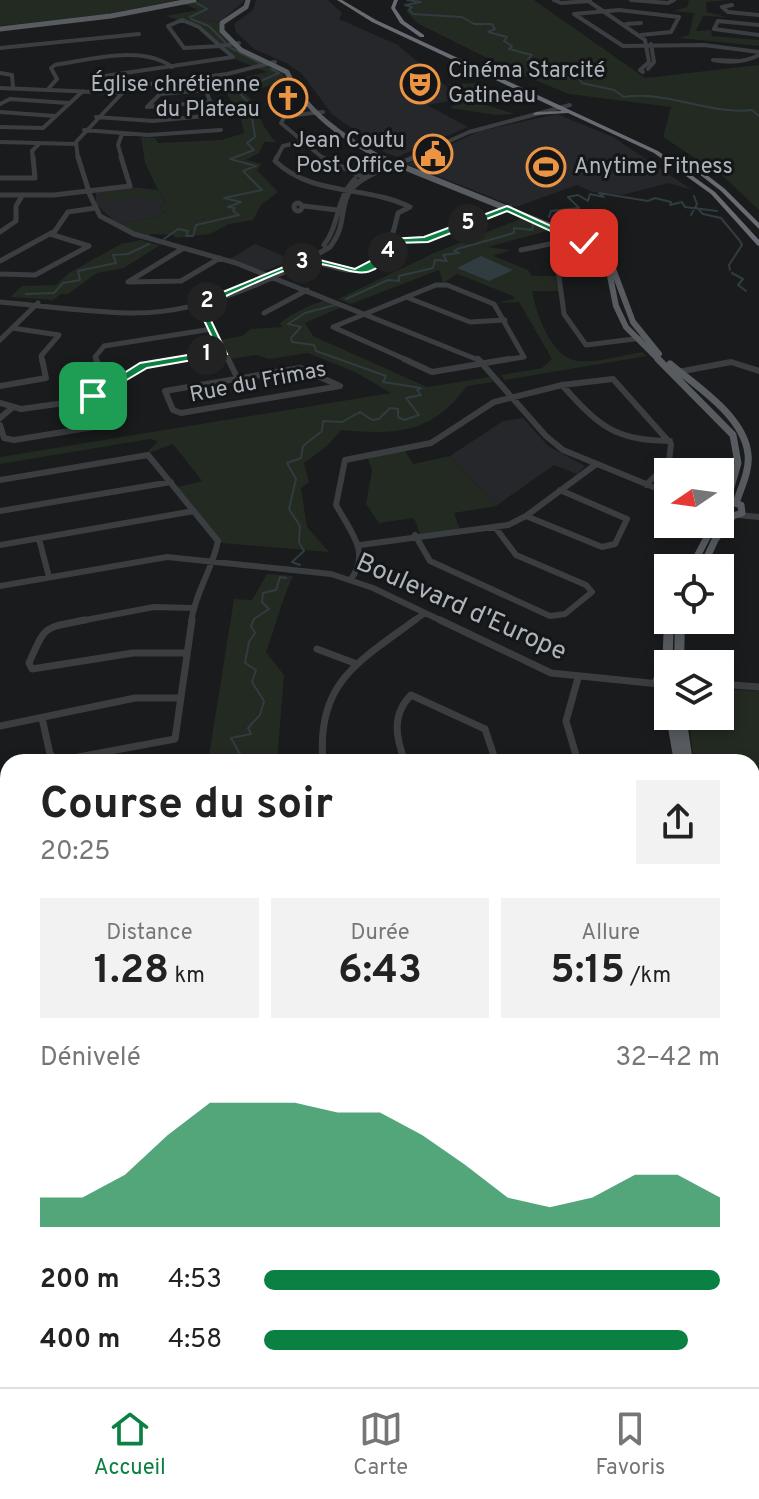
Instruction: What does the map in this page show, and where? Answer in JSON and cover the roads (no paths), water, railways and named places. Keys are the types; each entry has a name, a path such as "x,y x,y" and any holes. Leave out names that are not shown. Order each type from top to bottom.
{"highway":[{"path":"337,0 374,21 564,105 635,141 694,177 721,201 759,244"},
{"path":"350,0 682,160 723,190 759,227"},
{"path":"396,0 393,8 402,22 458,53"},
{"path":"465,63 474,61"},
{"path":"531,93 548,104 534,113"},
{"path":"534,113 563,111 587,118"}],"main road":[{"path":"0,28 109,15 184,0"},
{"path":"0,28 111,16 194,0"},
{"path":"251,0 251,8 228,25 236,44 295,72 300,87 347,139 395,163 580,238 607,263 623,322 744,436 748,461 738,511 715,540 708,554"},
{"path":"676,373 722,420 735,439 737,467 734,477"},
{"path":"734,509 738,511"},
{"path":"734,511 738,511"},
{"path":"673,730 678,754"},
{"path":"683,730 687,754"}],"street":[{"path":"554,0 561,3 591,0 643,35 649,46 654,62 643,72 640,70 649,62 649,46"},
{"path":"631,0 666,3 674,0"},
{"path":"732,5 722,7 728,12 759,15"},
{"path":"643,35 672,32 679,17 605,10 574,14 619,45 704,45 759,53"},
{"path":"98,77 233,57 221,45 205,28 182,20 168,27 182,47 221,45 236,44"},
{"path":"759,25 718,21 714,29 759,35"},
{"path":"626,24 641,23"},
{"path":"0,48 139,34"},
{"path":"740,61 719,58 713,60 740,61 759,53"},
{"path":"49,88 57,79 51,67 55,65 146,56 164,59 172,67"},
{"path":"273,63 213,76 137,84 120,93 84,130 75,144 79,169 96,208 113,223 139,236 220,258 367,312 485,364 554,443 595,465 654,488"},
{"path":"0,73 12,75 13,87"},
{"path":"211,102 147,107 160,94 207,90 217,82 213,76"},
{"path":"0,88 120,93"},
{"path":"96,117 158,121 214,115 218,113 207,90"},
{"path":"0,127 41,129 83,91"},
{"path":"0,104 10,99 69,103"},
{"path":"334,238 336,210 346,190 363,177 473,131 564,105"},
{"path":"0,112 55,116"},
{"path":"320,112 281,118 282,125 301,142 344,170 363,177"},
{"path":"84,130 122,134 221,130"},
{"path":"0,195 88,191 132,185 118,145 122,134"},
{"path":"0,142 75,144"},
{"path":"301,142 283,146 276,163 306,183 375,192 410,206 398,213 384,258 353,273 305,259"},
{"path":"0,178 35,178 32,151 38,145"},
{"path":"0,300 130,313 198,303 305,259 334,238 346,190"},
{"path":"0,232 16,221 16,206 22,196"},
{"path":"304,206 343,211"},
{"path":"0,261 50,234 68,212 96,208"},
{"path":"392,240 425,240 508,208"},
{"path":"0,274 35,275 89,246 50,234"},
{"path":"521,250 580,238"},
{"path":"182,249 128,282 181,281 220,258"},
{"path":"607,263 558,269 565,317 586,345 640,338"},
{"path":"445,284 494,304 525,355 429,371 333,327 406,297 445,284"},
{"path":"264,313 307,290"},
{"path":"406,297 470,322 505,320"},
{"path":"198,303 237,377"},
{"path":"0,340 38,304"},
{"path":"0,386 46,378 41,356 59,335 12,328"},
{"path":"122,376 100,368 95,357 104,346 212,329"},
{"path":"0,403 12,408 72,402 93,396 122,376 148,364 224,352"},
{"path":"676,373 737,362 751,364 759,371"},
{"name":"Rue du Frimas","path":"300,368 340,386 181,413 173,410 165,393 171,387 237,377 300,368"},
{"path":"351,579 361,564 360,545 336,505 345,460 431,443 491,403 562,385 613,379 670,441 672,453 669,462 646,485"},
{"path":"562,385 607,433 627,440 670,441"},
{"path":"0,425 4,438 14,440 119,423 111,405 93,396"},
{"path":"0,418 12,408"},
{"path":"0,480 145,455 152,457 218,541 193,608 173,741 102,754"},
{"path":"360,545 415,535 495,527 526,516 595,465"},
{"path":"0,511 171,482"},
{"path":"526,516 599,546 615,544 627,519 560,490"},
{"path":"0,545 194,511"},
{"path":"738,511 759,515"},
{"path":"415,535 430,561 550,616 565,614 592,592 586,585 516,555 495,527"},
{"path":"39,539 49,577"},
{"name":"Boulevard d'Europe","path":"0,586 149,558 212,561 351,579 541,669 578,678 654,680"},
{"path":"185,653 133,653 37,670 32,669 29,663 42,632 49,627 154,607 193,608"},
{"path":"323,754 321,722 337,681 425,613"},
{"path":"317,649 357,664"},
{"path":"576,754 566,721 578,678"},
{"path":"734,685 759,687"},
{"path":"402,754 394,733 404,702 411,695 485,729 493,754"},
{"path":"0,726 135,698 180,698"},
{"path":"42,718 50,754"}],"waterway":[{"path":"407,0 421,2 405,5 412,7 409,10 413,14 462,17 474,24 492,24 495,29 488,32 507,37 504,41 512,46 509,49 532,55 528,59 534,69 562,72 561,78 578,77 582,83 614,90 624,97 656,97 720,109 752,110 759,116"},
{"path":"190,17 207,9 195,2"},
{"path":"191,19 209,26 225,42"},
{"path":"229,47 260,63"},
{"path":"164,239 178,229 188,231 186,236 193,236 196,225 239,215 233,211 235,208 228,207 241,202 224,198 262,190 243,171 256,166 230,159 254,150 247,143 255,137 250,104 241,95 247,87 279,73 271,69"},
{"path":"549,217 551,211 579,208 568,197 578,195 588,201 590,194 604,197 599,193 648,201 655,198 671,202 670,205 682,202 685,207 695,208"},
{"path":"694,196 697,204 695,208"},
{"path":"691,215 695,208"},
{"path":"698,209 717,211"},
{"path":"698,209 703,214 721,218 740,241 742,245 729,265 730,270"},
{"path":"346,299 388,280 399,281 399,276 433,268 435,260 447,261 443,255 459,253 454,251 457,249 514,233 514,228 532,230 533,225"},
{"path":"26,294 54,293 63,283 80,280 78,271 116,263 113,255 128,254 149,244"},
{"path":"732,273 743,279 738,285 746,291"},
{"path":"300,565 292,562 304,551 299,542 300,526 289,509 296,479 287,463 301,458 303,446 322,431 323,421 342,422 360,412 372,420 379,419 390,408 398,409 398,417 404,420 419,415 406,398 421,395 417,390 421,388 383,382 386,376 316,351 314,345 292,342 291,338 301,327 288,324 305,313 335,305"},
{"path":"240,754 231,738 251,734 248,728 260,715 264,701 252,682 256,670 245,663 249,642 255,633 251,626 254,619 269,609 262,602 263,593 276,590 280,577 286,578"}],"place":[{"name":"Cinéma Starcité Gatineau","path":"420,84"},
{"name":"Église chrétienne du Plateau","path":"288,98"},
{"name":"Jean Coutu Post Office","path":"433,154"},
{"name":"Anytime Fitness","path":"546,167"}]}
